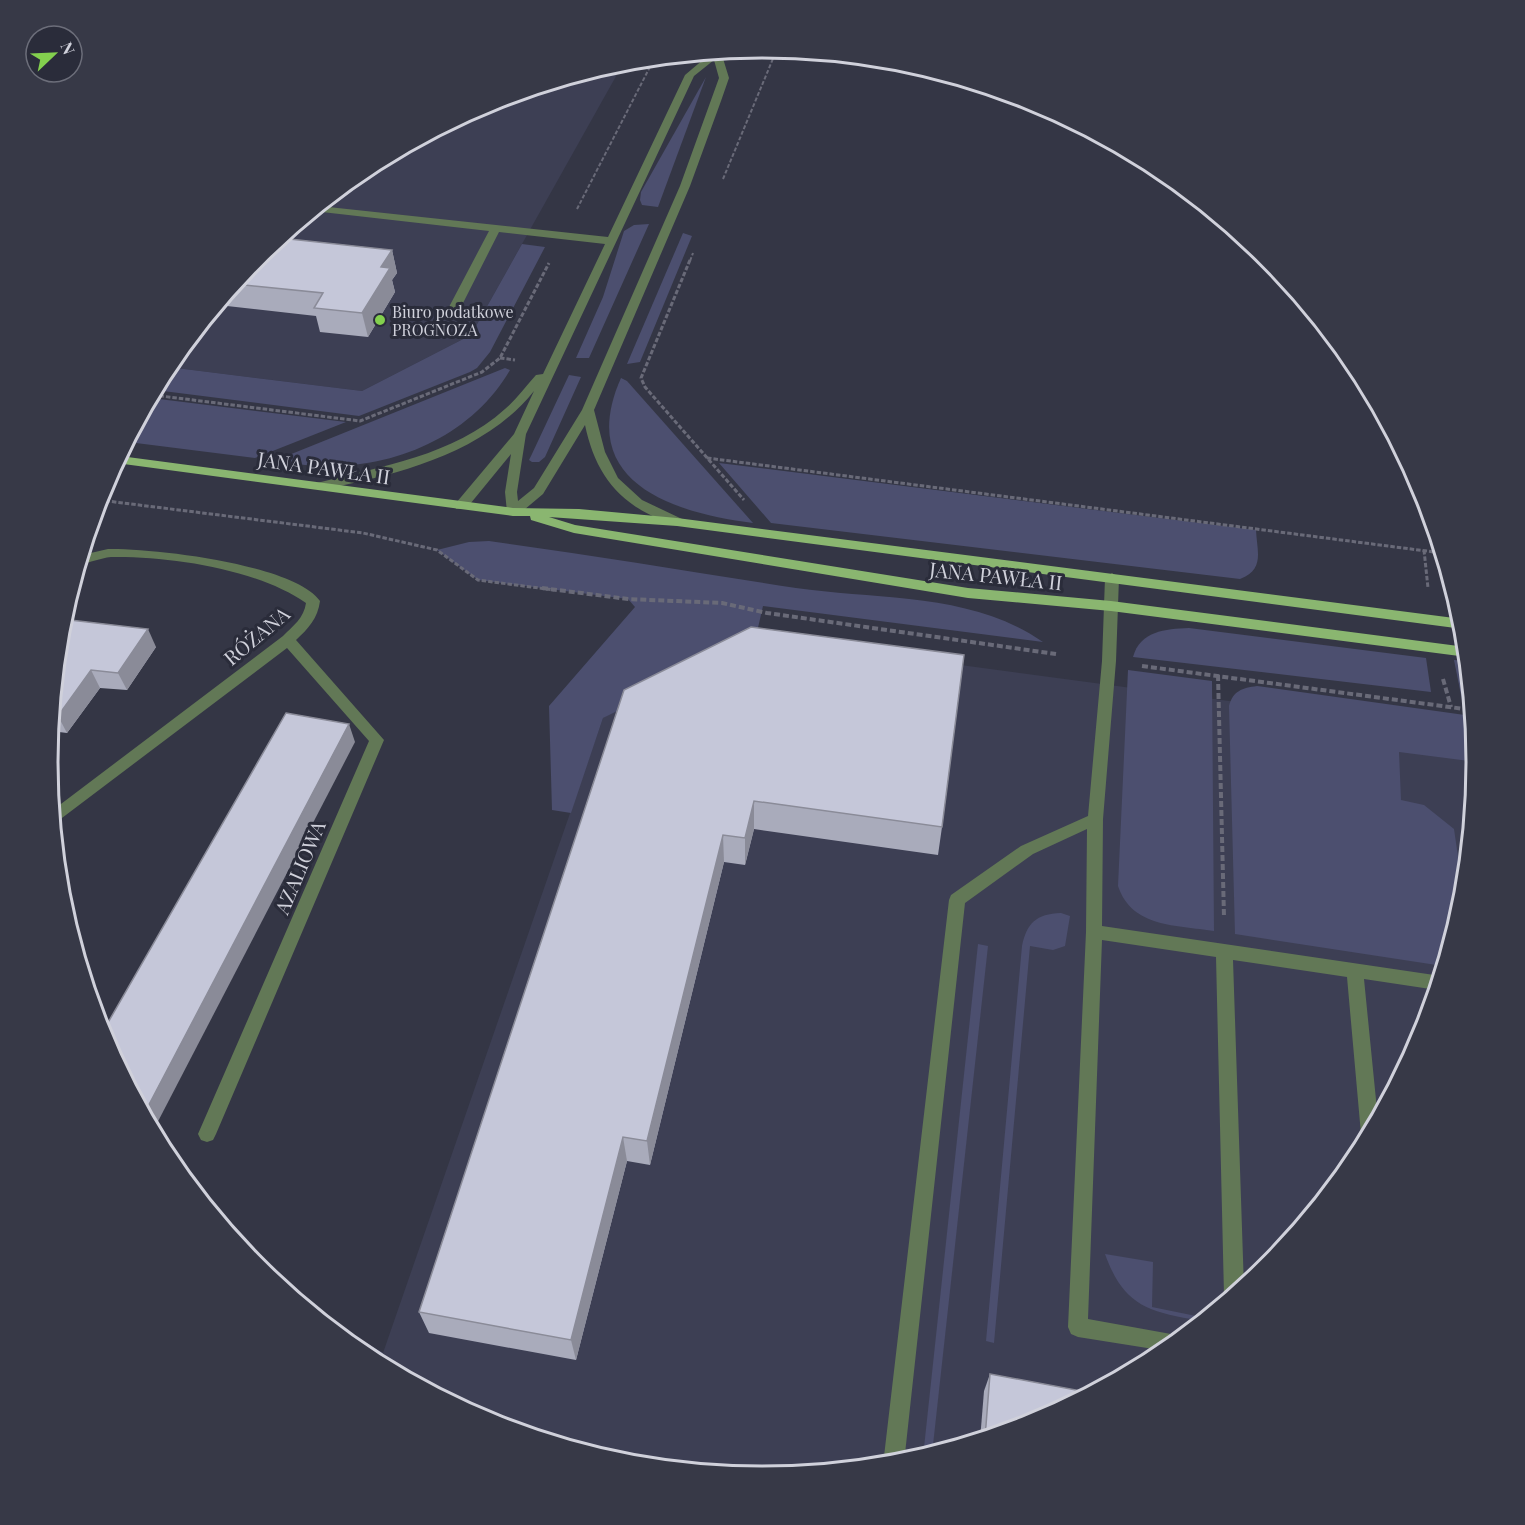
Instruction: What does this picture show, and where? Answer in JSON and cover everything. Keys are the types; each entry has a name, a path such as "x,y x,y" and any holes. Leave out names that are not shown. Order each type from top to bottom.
{"main road":[{"name":"JANA PAWŁA II","path":"126,461 519,513 579,513 676,522 1452,623"},
{"name":"JANA PAWŁA II","path":"519,513 574,529 968,593 1110,606 1457,651"}],"street":[{"path":"520,434 511,492 519,513 539,491 588,410 685,186 724,78 718,60"},
{"path":"461,506 520,434 690,75 706,61"},
{"path":"326,210 611,240"},
{"path":"455,307 495,228"},
{"path":"321,486 381,473 442,451 508,414 552,363"},
{"path":"588,410 596,450 606,473 621,492 644,509 676,522"},
{"name":"RÓŻANA","path":"60,813 288,640 305,623 313,609 313,601 291,587 242,570 148,555 107,553 89,558"},
{"path":"1112,578 1095,819 1094,932 1078,1326 1164,1341"},
{"name":"AZALIOWA","path":"207,1134 378,740 288,640"},
{"path":"894,1454 957,900 1027,850 1095,819"},
{"path":"1094,932 1431,982"},
{"path":"1224,952 1234,1285"},
{"path":"1355,971 1369,1120"}],"path":[{"path":"644,372 641,378 645,387 752,509"},
{"path":"707,458 1434,552"},
{"path":"109,501 363,532 437,550 478,580 628,599 722,603 767,613 1056,654"},
{"path":"1139,665 1464,709"},
{"path":"1218,675 1224,952"}],"shaded area":[{"path":"617,74 471,335 362,391 179,368 233,298 265,265 298,233 371,177 451,131 493,112 580,82"},
{"path":"706,77 658,207 642,205 641,192"},
{"path":"649,224 589,358 576,358 603,297 624,231 634,225"},
{"path":"683,233 692,236 640,362 627,364"},
{"path":"522,244 545,247 490,352 477,368 359,416 165,391 179,368 362,391 471,335"},
{"path":"505,368 510,370 494,393 476,412 431,443 379,461 352,465 318,466 274,461"},
{"path":"569,375 581,377 545,457 539,462 532,462 529,460"},
{"path":"621,378 627,381 753,523 692,511 664,500 639,485 621,467 611,443 610,413"},
{"path":"160,399 346,422 255,458 135,443"},
{"path":"719,463 1256,530 1258,559 1253,570 1240,579 771,523"},
{"path":"489,541 796,588 892,597 955,606 986,614 1015,626 1043,642 763,606 751,658 728,656 603,718 571,813 552,810 549,706 635,607 628,599 478,580 437,550 469,542"},
{"path":"1189,628 1426,658 1431,692 1133,657 1136,648 1147,637 1171,629"},
{"path":"723,633 1465,733 1465,809 1453,900 1443,945 1413,1032 1394,1074 1348,1154 1321,1191 1292,1227 1227,1292 1154,1348 1114,1372 1074,1394 989,1429 945,1443 854,1460 809,1465 716,1465 625,1453 580,1443 493,1413 451,1394 382,1355 603,718"},
{"path":"1454,660 1458,660 1462,700"},
{"path":"1128,670 1212,681 1214,931 1171,925 1145,917 1125,900 1118,886"},
{"path":"1257,686 1465,715 1466,761 1399,752 1401,800 1424,805 1454,829 1459,862 1453,900 1437,965 1235,934 1229,706 1239,691"},
{"path":"1061,913 1070,916 1065,946 1053,950 1030,946 994,1343 986,1341 1022,946 1027,931 1034,921 1045,915"},
{"path":"978,944 988,946 933,1446 924,1448"},
{"path":"1105,1254 1153,1262 1152,1307 1196,1316 1191,1319 1174,1316 1136,1301 1119,1283"},
{"path":"356,1337 383,1353 382,1355"}],"building":[{"path":"292,239 392,250 381,267 390,268 362,313 314,308 323,293 246,285"},
{"path":"73,620 148,629 118,673 91,670 60,713"},
{"path":"751,627 964,655 942,827 754,801 745,838 723,835 647,1141 623,1137 571,1340 419,1312 624,690"},
{"path":"286,713 349,724 148,1106 131,1074 108,1022"},
{"path":"990,1374 1080,1391 1032,1413 986,1430"}],"place":[{"name":"Biuro podatkowe PROGNOZA","path":"380,320"}]}
